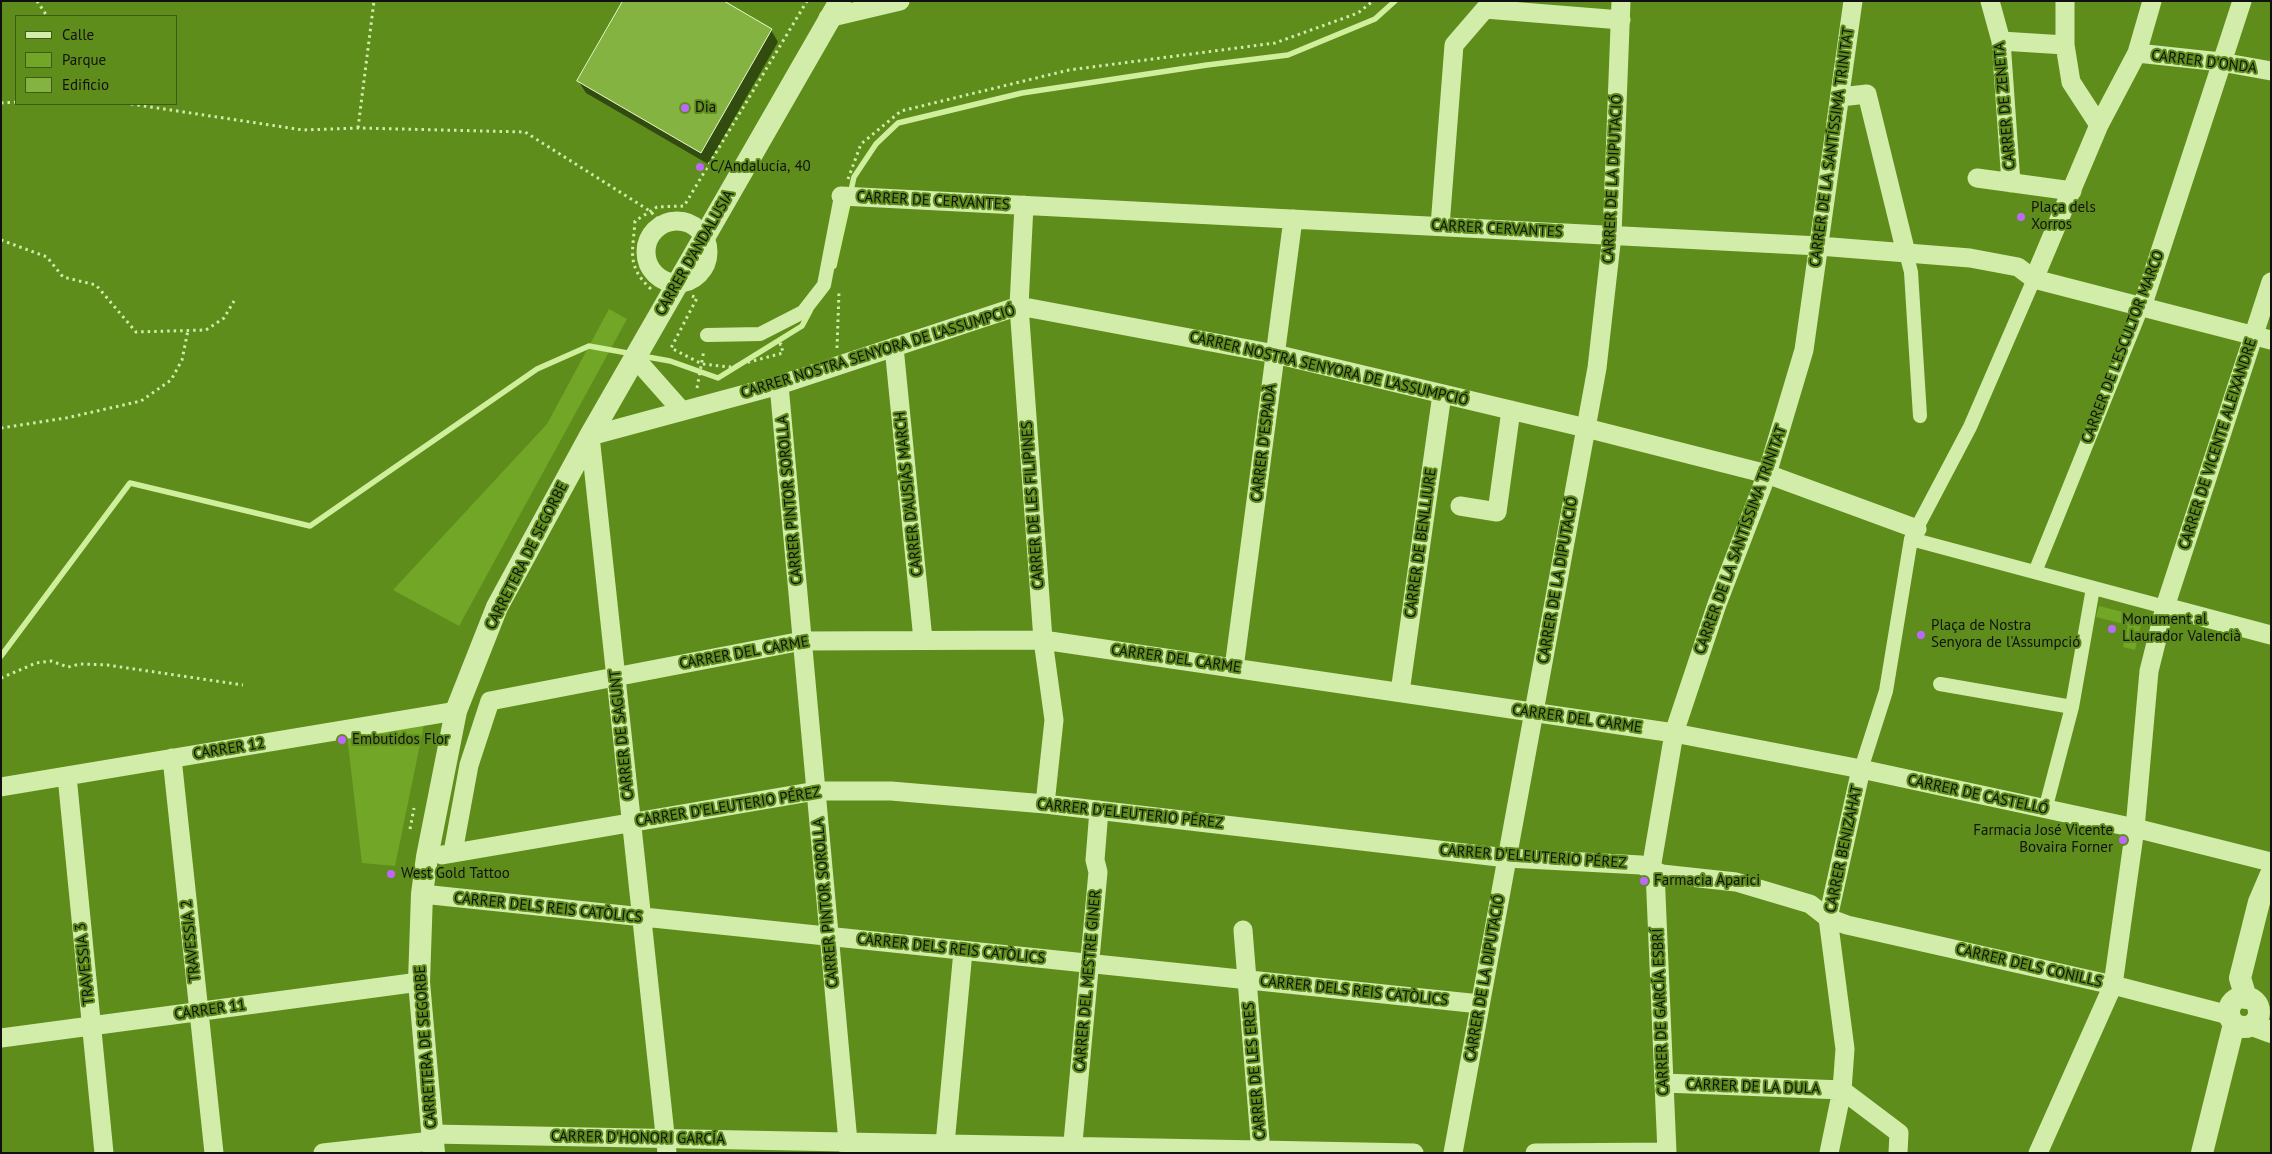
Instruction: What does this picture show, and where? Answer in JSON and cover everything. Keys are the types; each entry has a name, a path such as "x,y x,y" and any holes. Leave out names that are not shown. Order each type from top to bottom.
{"street":[{"path":"847,8 900,1"},
{"name":"CARRER DE LA SANTÍSSIMA TRINITAT","path":"1653,870 1674,733 1717,604 1768,474 1804,350 1853,1"},
{"name":"CARRER DE ZENETA","path":"1990,1 2001,41 2011,183"},
{"path":"2065,1 2065,45 2071,82 2099,125"},
{"path":"1861,769 1886,691 1914,534 1937,485 1970,427 2099,125 2137,54 2152,1"},
{"name":"CARRER DE L'ESCULTOR MARCO","path":"2035,572 2142,307 2242,1"},
{"name":"CARRER D'ANDALUSIA","path":"590,436 704,236 847,8"},
{"path":"1440,226 1454,44 1485,9 1621,10"},
{"name":"CARRER DE LA DIPUTACIÓ","path":"1453,1153 1597,368 1612,235 1621,10"},
{"path":"2001,41 2065,45"},
{"name":"CARRER D'ONDA","path":"2137,54 2221,62 2271,71"},
{"path":"1840,97 1867,94 1911,272 1920,416"},
{"path":"1977,178 2011,183 2075,183"},
{"path":"707,334 760,334 803,312 824,285 841,196"},
{"name":"CARRER DE CERVANTES","path":"841,196 1024,205"},
{"name":"CARRER CERVANTES","path":"1024,205 1819,246 1970,258 2018,267 2034,279"},
{"name":"CARRER DE LES FILIPINES","path":"1024,205 1019,306 1043,640 1054,720 1045,804"},
{"name":"CARRER D'ESPADÀ","path":"1234,668 1293,219"},
{"path":"676,287 656,275 647,259 648,240 653,232 664,224 680,220 691,223 704,236"},
{"path":"2034,279 2262,338"},
{"name":"CARRER DE VICENTE ALEIXANDRE","path":"2038,1153 2113,985 2135,828 2148,671 2165,607 2262,338 2271,282"},
{"name":"CARRER NOSTRA SENYORA DE L'ASSUMPCIÓ","path":"590,436 779,385 1019,306 1275,354 1586,428 1768,474 1914,534"},
{"name":"CARRER D'AUSIÀS MARCH","path":"894,347 923,640"},
{"path":"635,358 682,411"},
{"name":"CARRER PINTOR SOROLLA","path":"779,385 848,1147"},
{"name":"CARRER DE BENLLIURE","path":"1400,692 1442,394"},
{"path":"1460,506 1498,512 1511,410"},
{"name":"CARRER DE SAGUNT","path":"590,436 666,1146"},
{"name":"CARRETERA DE SEGORBE","path":"433,1142 419,982 422,894 427,857 456,711 497,607 590,436"},
{"path":"1914,534 1944,554 2035,572 2271,635"},
{"path":"2045,810 2072,707 2093,588"},
{"name":"CARRER DEL CARME","path":"453,852 469,765 490,700 802,641 1043,640 1674,733 1861,769"},
{"path":"1940,684 2072,707"},
{"name":"CARRER 12","path":"1,786 456,711"},
{"name":"TRAVESSIA 2","path":"172,758 214,1153"},
{"name":"CARRER DE CASTELLÓ","path":"1861,769 2135,828 2271,862"},
{"name":"CARRER BENIZAHAT","path":"1829,1153 1842,1090 1844,1049 1828,918 1861,769"},
{"name":"TRAVESSIA 3","path":"67,776 104,1153"},
{"name":"CARRER D'ELEUTERIO PÉREZ","path":"427,857 816,791 891,791 1045,804 1507,858 1641,865 1662,874 1736,882 1810,904 1828,918"},
{"name":"CARRER DEL MESTRE GINER","path":"1072,1149 1098,872 1095,860 1099,810"},
{"name":"CARRER DE GARCÍA ESBRÍ","path":"1653,870 1667,1152"},
{"path":"2202,1153 2252,1017 2240,978 2259,902 2271,874"},
{"name":"CARRER DELS REIS CATÒLICS","path":"422,894 1480,1004"},
{"name":"CARRER DELS CONILLS","path":"1828,918 1847,925 2252,1017"},
{"name":"CARRER DE LES ERES","path":"1243,930 1261,1151"},
{"path":"945,1144 963,951"},
{"name":"CARRER 11","path":"1,1038 419,982"},
{"name":"CARRER DE LA DULA","path":"1664,1083 1842,1090"},
{"path":"1842,1090 1898,1133 1898,1153"},
{"name":"CARRER D'HONORI GARCÍA","path":"324,1153 433,1142 848,1147 945,1144 1122,1150 1414,1153"},
{"path":"1535,1153 1667,1152"}],"path":[{"path":"37,1 46,15"},
{"path":"358,128 374,1"},
{"path":"647,298 652,290 642,281 632,262 635,221 657,207 684,206 807,1"},
{"path":"841,196 861,144 901,111 1070,70 1275,43 1358,13 1373,1"},
{"path":"1,103 15,102"},
{"path":"139,105 302,130 358,128 525,132 650,211 664,224"},
{"path":"1,240 47,257 62,277 96,286 136,332 206,330 224,318 234,301"},
{"path":"836,356 840,286"},
{"path":"676,287 697,298 671,348 702,364 730,367 783,353 781,344 764,349 760,334"},
{"path":"1,428 66,418 141,400 171,380 182,360 188,330"},
{"path":"682,411 697,388 707,334"},
{"path":"1,678 36,663 51,661 68,667 80,664 152,670 242,686"}],"green space":[{"path":"609,309 627,319 459,626 393,590 547,424"},
{"path":"2099,606 2143,617 2135,650 2123,647 2128,625 2096,617"},
{"path":"424,725 395,866 362,863 347,736"}],"building":[{"path":"623,1 724,1 772,29 701,153 577,81"}],"waterway":[{"path":"834,266 854,177 876,144 898,123 1022,93 1207,65 1288,55 1375,19 1395,1"},
{"path":"642,356 670,361 718,378 802,326 810,311"},
{"path":"1,656 130,483 310,526 537,369 589,346 633,354"}],"place":[{"name":"Dia","path":"685,108"},
{"name":"C/Andalucía, 40","path":"700,167"},
{"name":"Plaça dels Xorros","path":"2021,217"},
{"name":"Monument al Llaurador Valencià","path":"2112,629"},
{"name":"Plaça de Nostra Senyora de l'Assumpció","path":"1921,635"},
{"name":"Embutidos Flor","path":"342,740"},
{"name":"Farmacia José Vicente Bovaira Forner","path":"2123,840"},
{"name":"West Gold Tattoo","path":"391,874"},
{"name":"Farmacia Aparici","path":"1644,881"}]}
